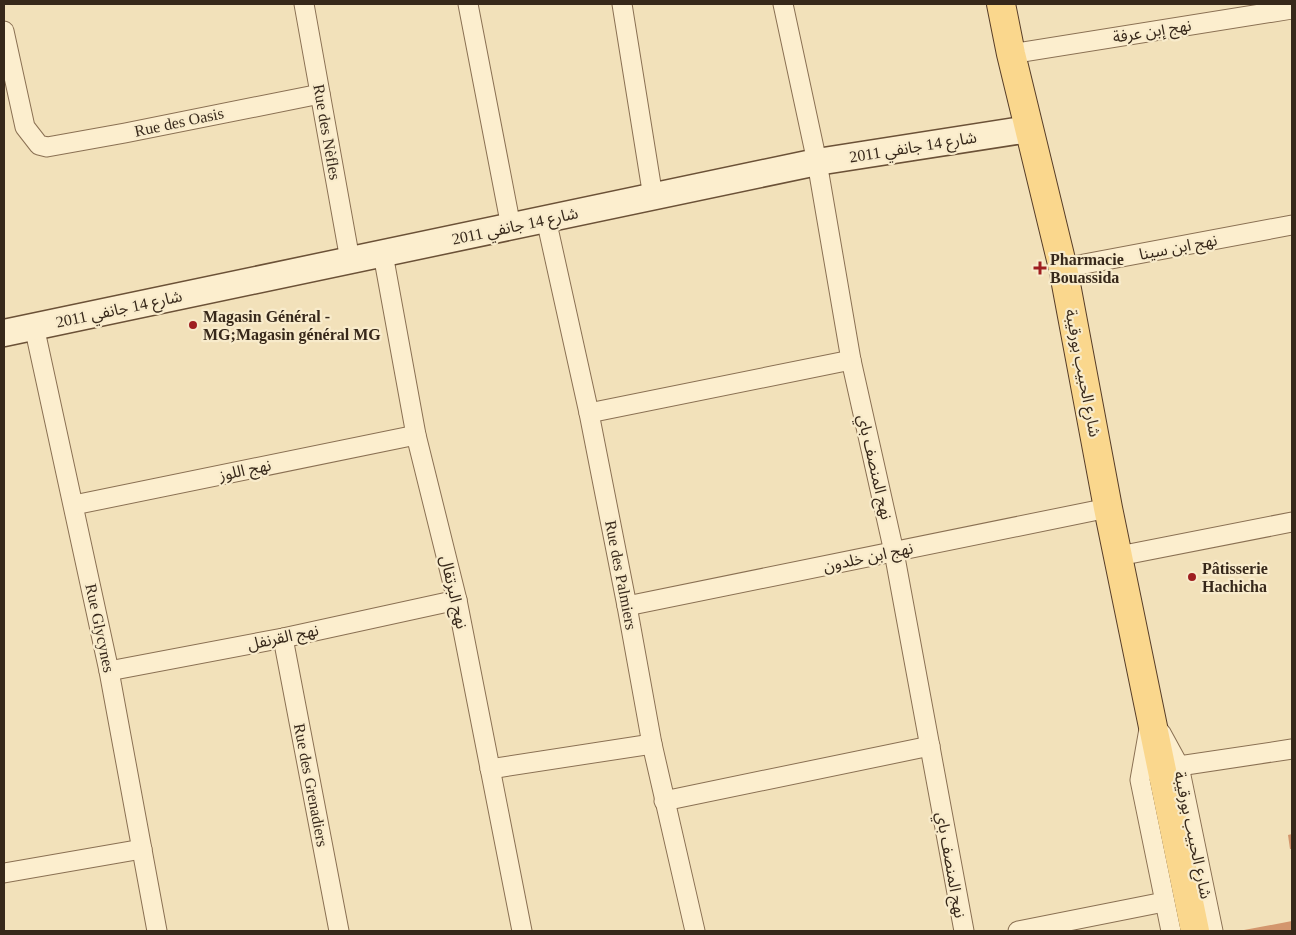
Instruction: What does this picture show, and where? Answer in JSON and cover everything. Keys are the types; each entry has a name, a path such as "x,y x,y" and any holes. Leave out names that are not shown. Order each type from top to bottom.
{"main road":[{"name":"شارع الحبيب بورقيبة","path":"1001,4 1011,54 1063,268 1108,508 1195,931"}],"street":[{"name":"Rue des Nèfles","path":"304,4 350,260"},
{"path":"468,4 511,227"},
{"path":"622,4 653,197"},
{"name":"نهج المنصف باي","path":"784,4 817,162 851,360 894,552 964,931"},
{"name":"نهج إبن عرفة","path":"1011,54 1292,8"},
{"name":"Rue des Oasis","path":"4,31 25,127 39,145 47,147 56,147 320,94"},
{"name":"شارع 14 جانفي 2011","path":"4,333 817,162 1029,129"},
{"name":"Rue des Palmiers","path":"546,219 589,413 664,801 696,931"},
{"name":"نهج ابن سينا","path":"1063,268 1292,225"},
{"name":"نهج البرتقال","path":"383,254 416,435 457,600 522,931"},
{"name":"Rue Glycynes","path":"34,326 109,671 157,931"},
{"path":"589,413 851,360"},
{"name":"نهج اللوز","path":"74,505 416,435"},
{"name":"نهج ابن خلدون","path":"627,606 1108,508"},
{"path":"1119,556 1292,522"},
{"name":"نهج القرنفل","path":"109,671 283,638 457,600"},
{"name":"Rue des Grenadiers","path":"283,638 340,931"},
{"name":"شارع الحبيب بورقيبة","path":"1151,714 1179,766 1213,931"},
{"name":"شارع الحبيب بورقيبة","path":"1151,714 1140,780 1171,931"},
{"path":"490,769 652,744"},
{"path":"664,801 930,746"},
{"path":"1179,766 1292,749"},
{"path":"4,873 142,849"},
{"path":"1018,931 1164,902"}],"building":[{"path":"1292,834 1292,849 1290,849 1288,835"},
{"path":"1292,921 1292,931 1244,931 1244,930"}],"place":[{"name":"Pharmacie Bouassida","path":"1040,268"},
{"name":"Magasin Général - MG;Magasin général MG","path":"193,325"},
{"name":"Pâtisserie Hachicha","path":"1192,577"}]}
